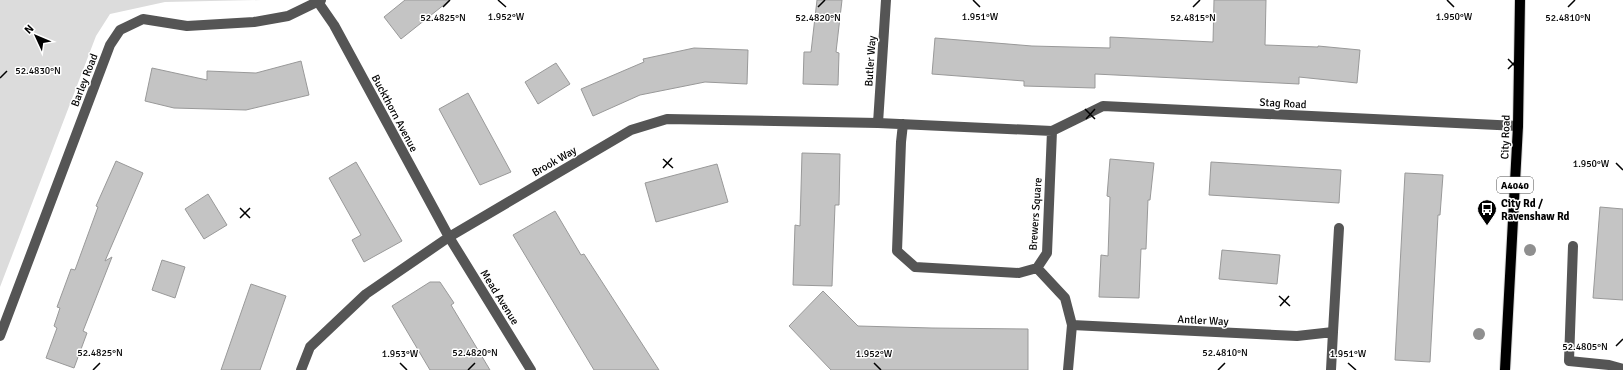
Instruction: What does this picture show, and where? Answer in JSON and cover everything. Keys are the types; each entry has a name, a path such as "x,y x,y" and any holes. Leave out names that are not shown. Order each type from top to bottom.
{"main road":[{"name":"City Road","path":"1505,370 1518,126 1520,0"}],"street":[{"name":"Butler Way","path":"878,123 886,0"},
{"name":"Buckthorn Avenue","path":"319,1 334,25 449,237"},
{"name":"Barley Road","path":"0,336 110,45 120,30 143,19 187,26 254,22 288,16 319,1"},
{"name":"Stag Road","path":"1052,131 1103,106 1518,126"},
{"name":"Brook Way","path":"301,370 310,347 366,294 449,237 631,130 667,119 878,123"},
{"path":"878,123 1052,131"},
{"path":"903,124 901,142 898,251 915,267 1019,273 1037,268 1065,298 1072,325 1068,370"},
{"name":"Brewers Square","path":"1037,268 1047,253 1052,131"},
{"path":"1331,370 1340,228"},
{"name":"Mead Avenue","path":"449,237 531,370"},
{"path":"1573,246 1568,361 1609,365 1623,369"},
{"name":"Antler Way","path":"1072,325 1297,336 1333,332"}],"shaded area":[{"path":"0,0 261,0 165,2 110,14 96,36 0,287"}],"building":[{"path":"405,0 450,0 401,39 384,17"},
{"path":"817,0 842,0 836,52 839,53 838,85 803,84 804,52 811,52"},
{"path":"1214,0 1266,0 1265,45 1318,46 1360,50 1357,83 1299,77 1299,84 1095,74 1095,88 1024,86 1024,81 932,74 935,38 1032,46 1110,48 1110,37 1213,42"},
{"path":"694,48 748,50 747,84 705,82 640,95 593,116 581,89 644,62 643,59"},
{"path":"301,61 309,95 246,110 174,108 145,101 152,68 207,80 207,71 256,73"},
{"path":"556,63 570,84 538,104 525,82"},
{"path":"468,93 511,172 480,185 439,109"},
{"path":"802,153 840,154 839,205 835,205 832,286 793,285 795,225 800,226"},
{"path":"1110,159 1154,163 1150,200 1148,200 1146,249 1141,249 1139,298 1099,297 1101,255 1108,256 1110,197 1107,196"},
{"path":"116,161 143,173 105,261 112,257 83,331 87,333 74,368 46,358 57,328 54,326 60,308 57,307 71,269 75,270 98,207 96,206"},
{"path":"356,162 402,241 364,262 352,240 361,235 329,178"},
{"path":"1211,162 1341,170 1339,203 1209,195"},
{"path":"717,164 728,202 656,222 645,183"},
{"path":"1405,173 1443,175 1440,215 1438,215 1430,362 1395,360"},
{"path":"208,194 227,225 204,239 185,209"},
{"path":"1600,207 1623,209 1623,300 1593,298"},
{"path":"555,211 581,255 584,254 659,370 594,370 513,235"},
{"path":"1222,250 1280,255 1277,284 1219,279"},
{"path":"162,260 185,267 175,298 152,290"},
{"path":"430,282 440,282 454,303 451,305 490,370 430,370 392,306"},
{"path":"251,284 286,296 260,370 221,370"},
{"path":"823,291 858,326 1028,329 1028,370 831,370 789,326"}],"place":[{"name":"City Rd / Ravenshaw Rd","path":"1487,226"}]}
